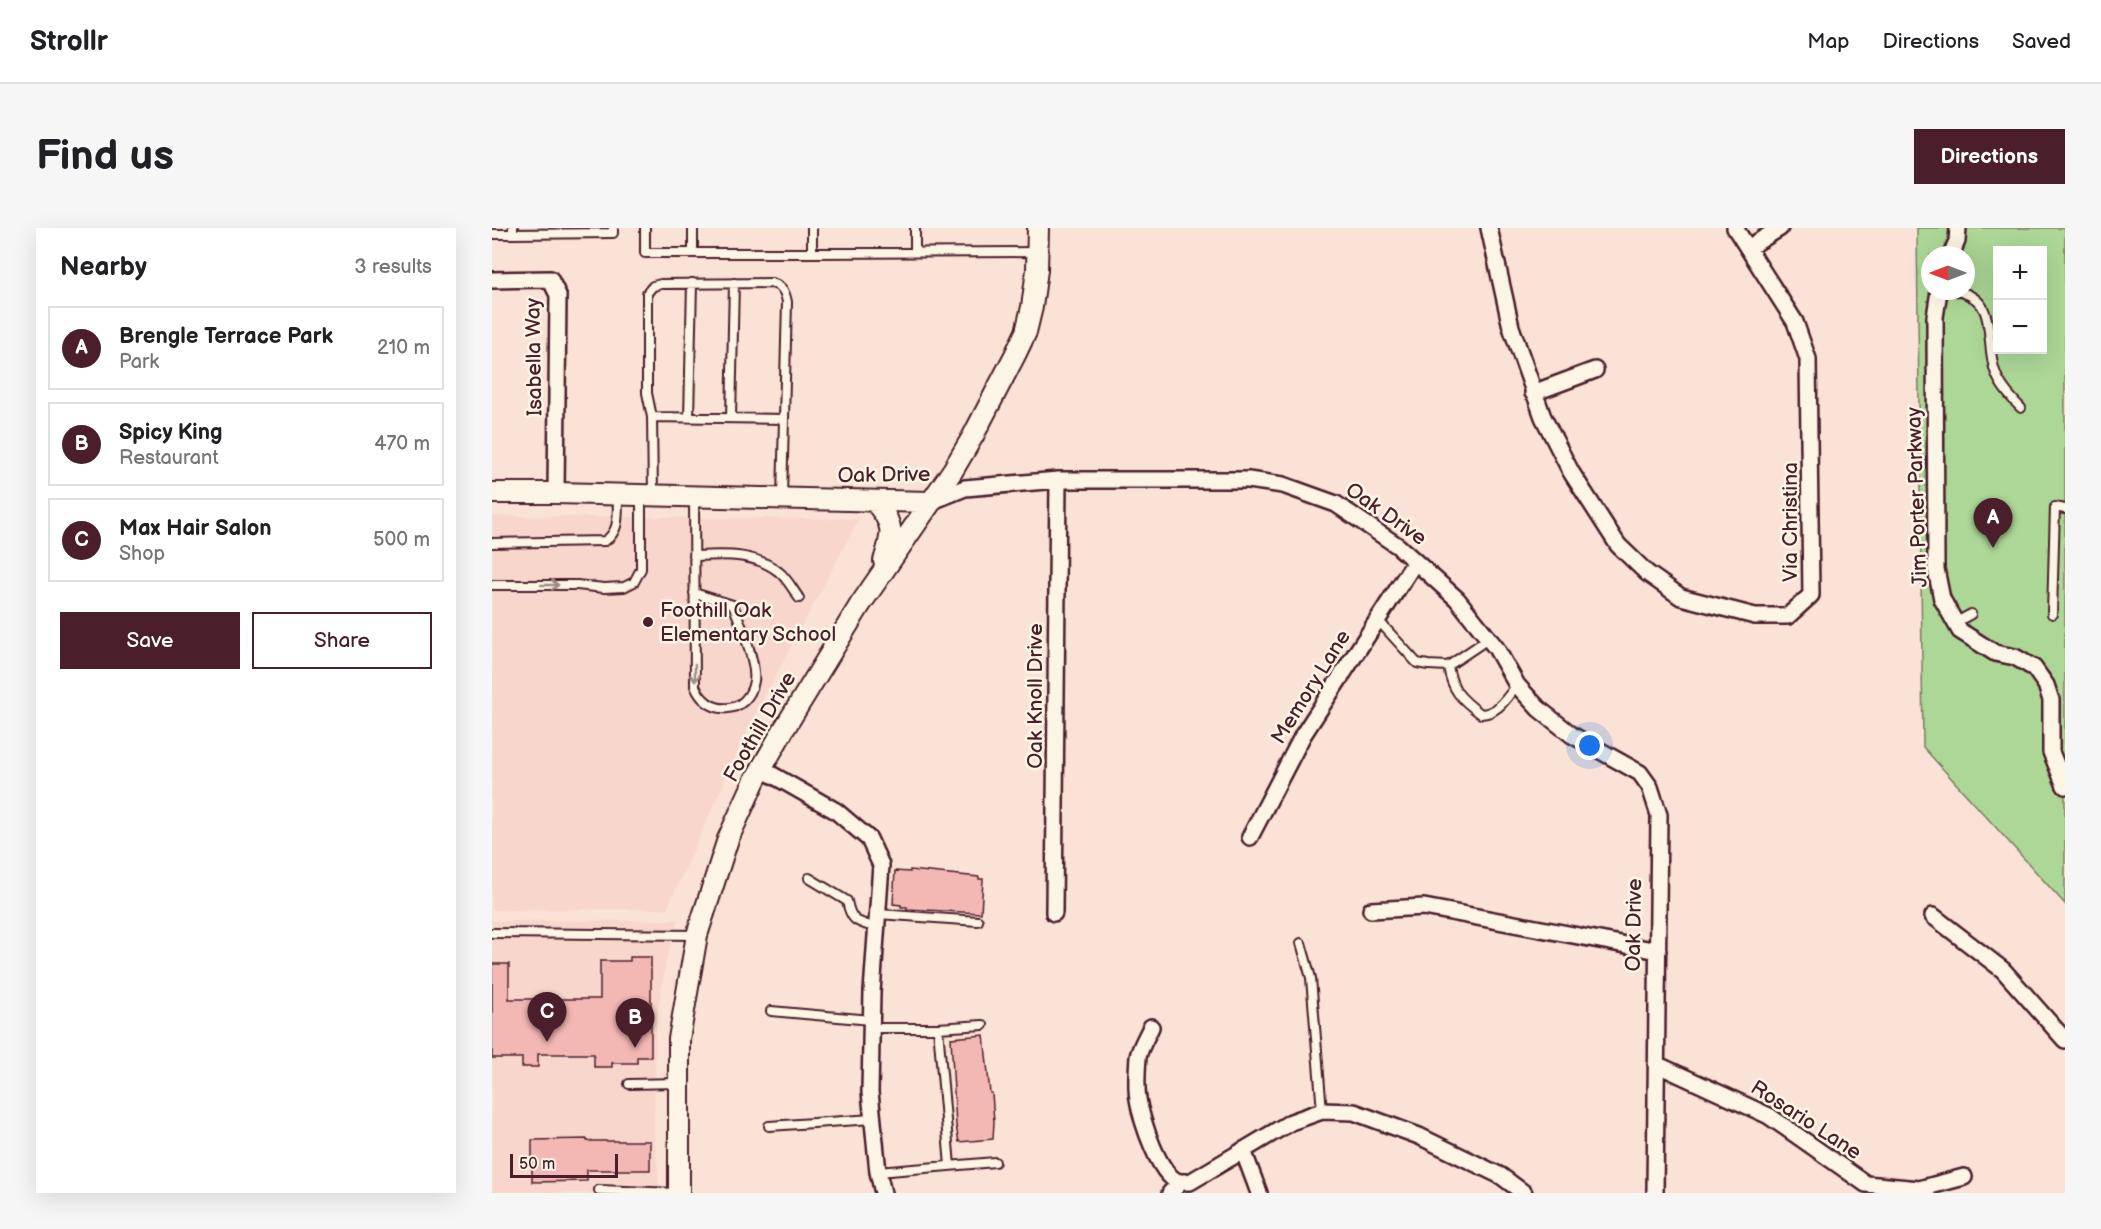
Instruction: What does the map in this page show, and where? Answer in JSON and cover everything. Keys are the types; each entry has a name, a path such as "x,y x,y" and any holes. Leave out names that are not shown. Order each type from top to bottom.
{"street":[{"name":"Foothill Drive","path":"678,1193 679,1039 697,935 728,839 762,769 855,614 974,436 1026,332 1037,270 1038,228"},
{"name":"Via Christina","path":"1489,228 1510,327 1533,393 1557,445 1595,511 1618,545 1647,573 1682,597 1755,616 1788,616 1811,595 1808,359 1796,322 1735,228"},
{"path":"1748,248 1780,228"},
{"path":"1955,246 1958,228"},
{"name":"Isabella Way","path":"492,280 550,279 558,295 556,493"},
{"name":"Jim Porter Parkway","path":"1938,300 1935,317 1936,569 1942,599 1960,631 1995,653 2015,657 2034,668 2046,685 2050,700 2052,752 2065,786"},
{"path":"1533,393 1595,370"},
{"name":"Oak Drive","path":"492,493 930,502 965,488 1058,480 1248,480 1283,484 1336,504 1398,546 1457,599 1488,639 1517,685 1539,709 1572,735 1640,773 1650,787 1659,815 1655,1193"},
{"name":"Oak Knoll Drive","path":"1054,913 1058,480"},
{"path":"874,501 886,515 891,537 878,581"},
{"name":"Memory Lane","path":"1250,837 1303,735 1415,562"},
{"path":"762,769 836,811 869,839 881,865 871,1024 870,1092 878,1172 883,1193"},
{"path":"1371,910 1424,907 1658,951"},
{"path":"1932,916 2003,970 2065,1040"},
{"path":"1151,1027 1138,1055 1137,1098 1146,1130 1164,1171 1177,1182 1190,1182 1291,1122 1322,1111 1354,1112 1419,1136 1501,1176 1524,1193"},
{"name":"Rosario Lane","path":"1656,1064 1769,1116 1866,1184 1923,1191"},
{"path":"1243,1150 1259,1193"},
{"path":"1923,1191 1964,1177"},
{"path":"1170,1193 1181,1182"}],"lane":[{"path":"492,234 513,231 612,233 612,228"},
{"path":"645,228 645,253 1038,252"},
{"path":"693,228 693,253"},
{"path":"812,228 812,253"},
{"path":"915,228 915,252"},
{"path":"689,418 692,283"},
{"path":"492,585 624,587 634,582 641,569 652,417 647,393 647,293 652,286 692,283 772,283 780,285 785,292 787,302 782,499"},
{"path":"731,418 734,283"},
{"path":"1975,298 1985,311 1995,372 2009,397 2021,408"},
{"path":"652,417 783,419"},
{"path":"492,543 605,541 617,528 618,495"},
{"path":"694,496 694,593 695,686 700,697 711,706 723,709 735,707 747,698 754,681 751,658 740,622 733,605 694,593"},
{"path":"2052,614 2055,507 2065,510"},
{"path":"694,556 747,556 780,573 799,598"},
{"path":"1955,623 1971,614"},
{"path":"1378,620 1417,663 1428,665 1448,666 1488,639"},
{"path":"1448,666 1460,698 1480,714 1490,714 1499,708 1517,685"},
{"path":"809,879 847,901 849,914 858,922 978,921"},
{"path":"492,933 697,935"},
{"path":"1301,943 1311,978 1322,1111"},
{"path":"771,1011 871,1024 938,1028 983,1025"},
{"path":"938,1028 950,1166"},
{"path":"629,1084 678,1083"},
{"path":"769,1126 873,1119"},
{"path":"878,1172 995,1162"},
{"path":"599,1191 678,1193"}],"shaded area":[{"name":"Foothill Oak Elementary School","path":"492,516 859,519 750,724 667,909 492,910"},
{"path":"678,920 666,961 656,1022 654,1132 660,1193 492,1193 492,921"}],"green space":[{"path":"1917,228 2065,228 2065,904 1923,747"}],"building":[{"path":"910,870 983,879 981,913 907,909 907,907 893,904 895,871 910,872"},
{"path":"630,957 651,957 651,1057 637,1057 637,1063 612,1063 612,1067 594,1067 594,1054 538,1054 538,1067 522,1067 522,1058 492,1058 492,964 509,964 509,999 600,999 600,961 630,961"},
{"path":"984,1035 990,1093 992,1093 993,1139 959,1142 951,1038"},
{"path":"587,1139 587,1141 650,1141 650,1170 587,1170 587,1181 532,1182 532,1140"}],"place":[{"name":"Brengle Terrace Park","path":"1993,548"},
{"name":"Foothill Oak Elementary School","path":"648,622"},
{"name":"Max Hair Salon","path":"547,1042"},
{"name":"Spicy King","path":"635,1048"}]}
